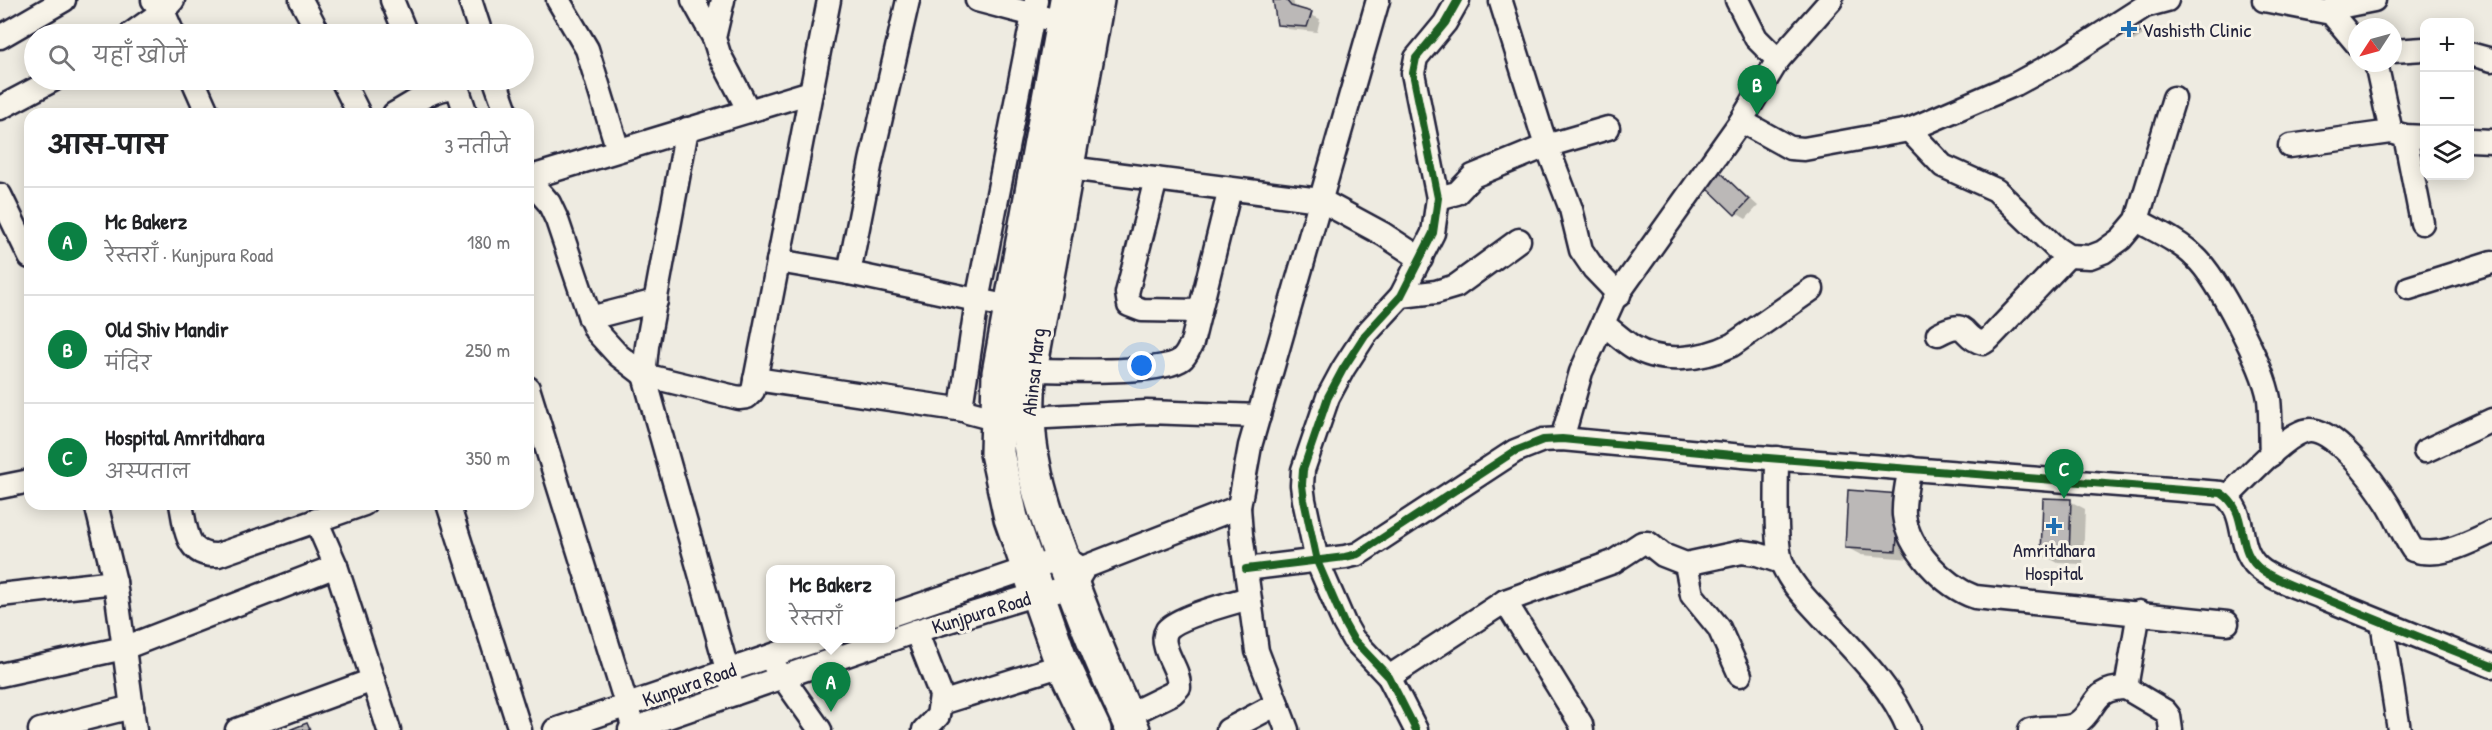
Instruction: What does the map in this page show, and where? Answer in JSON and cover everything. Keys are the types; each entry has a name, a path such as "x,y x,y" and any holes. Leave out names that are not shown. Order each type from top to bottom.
{"highway":[{"name":"Ahinsa Marg","path":"1097,0 1051,166 1025,311 999,373 1012,419 1029,451 1045,513 1074,571 1102,665 1129,723"},
{"name":"Ahinsa Marg","path":"1050,9 1051,166"},
{"name":"Ahinsa Marg","path":"1025,311 1030,370 997,453 1011,518 1033,581 1063,665 1094,730"}],"street":[{"path":"0,37 64,0"},
{"path":"301,0 314,24"},
{"path":"392,0 402,24"},
{"path":"470,0 478,24"},
{"path":"558,0 587,49 618,150"},
{"path":"693,0 749,111"},
{"path":"714,38 723,0"},
{"path":"534,185 549,203 557,220 590,318 596,331 606,342 644,375 739,398 747,396 753,391 829,0"},
{"path":"849,273 871,161 908,0"},
{"path":"964,410 962,401 977,301 1005,159 1050,9 977,0"},
{"path":"1287,730 1257,651 1239,507 1250,446 1378,0"},
{"path":"1416,730 1389,677 1353,639 1344,624 1317,561 1304,500 1303,470 1329,397 1342,369 1365,335 1401,296 1433,233 1437,198 1413,73 1416,58 1454,10 1458,0"},
{"path":"1737,0 1756,38 1778,60"},
{"path":"1562,439 1581,372 1613,301 1741,121 1778,60 1831,0"},
{"path":"1741,121 1790,148 1804,149 1909,130 2016,84 2064,58 2128,6 2145,6 2167,0"},
{"path":"2264,0 2325,11 2374,0"},
{"path":"1502,2 1546,146 1571,209 1584,255 1619,295"},
{"path":"142,24 163,4 170,24"},
{"path":"2334,8 2348,30"},
{"path":"2402,50 2420,49"},
{"path":"2474,55 2492,60"},
{"path":"2380,72 2407,135 2422,223"},
{"path":"0,108 34,90"},
{"path":"196,90 203,108"},
{"path":"347,90 356,108"},
{"path":"401,108 423,90"},
{"path":"456,90 464,108"},
{"path":"499,90 505,108"},
{"path":"534,176 811,92"},
{"path":"1909,130 1943,166 1996,190 2056,248 2068,256 2090,257 2103,252 2121,239 2137,220 2174,98"},
{"path":"1437,198 1455,195 1473,176 1546,146 1608,128"},
{"path":"687,129 644,375 734,694"},
{"path":"2290,146 2407,135"},
{"path":"2474,140 2492,141"},
{"path":"1005,159 1320,200 1383,234 1420,258"},
{"path":"1156,179 1126,293 1130,305 1142,310 1200,311"},
{"path":"1030,370 1159,367 1173,364 1184,358 1192,343 1230,189"},
{"path":"1,201 24,245"},
{"path":"2137,220 2185,248 2206,268 2247,341 2264,380 2269,400 2271,454"},
{"path":"1401,296 1436,292 1456,286 1519,240"},
{"path":"1938,334 1957,326 1963,328 1976,341 1983,343 2068,256"},
{"path":"778,261 849,273 1025,311"},
{"path":"2409,288 2492,262"},
{"path":"1603,324 1633,347 1651,356 1671,358 1700,356 1719,352 1732,345 1812,289"},
{"path":"590,318 656,301"},
{"path":"755,379 1012,419 1148,412 1259,416"},
{"path":"2426,451 2492,420"},
{"path":"534,424 627,705 632,729"},
{"path":"2227,497 2271,454 2302,431 2319,431 2338,443 2388,504 2413,550 2424,554 2440,552 2492,532"},
{"path":"1246,569 1358,554 1515,451 1537,441 1562,439 2216,492 2227,497 2238,509 2246,548 2261,570 2492,666"},
{"path":"1777,458 1778,546 1781,562 1792,581 1871,670 1891,698 1909,730"},
{"path":"1910,468 1904,514 1907,528 1913,541 1932,567 1947,583 1960,592 1975,597 2139,612 2227,623"},
{"path":"0,487 24,483"},
{"path":"895,614 1074,571 1239,507"},
{"path":"97,510 115,582 135,730"},
{"path":"181,510 193,548 206,556 218,555 346,510"},
{"path":"450,510 520,730"},
{"path":"316,520 336,566 389,730"},
{"path":"1389,677 1505,600 1613,562 1642,543 1648,543 1663,555 1686,564 1742,552 1781,562"},
{"path":"1686,564 1692,595 1719,628 1740,675"},
{"path":"0,675 124,648 336,566"},
{"name":"Kunjpura Road","path":"895,639 1033,581"},
{"path":"0,595 115,582"},
{"path":"1129,723 1179,687 1179,676 1166,648 1164,637 1170,627 1181,620 1249,597"},
{"path":"1505,600 1581,724 1582,730"},
{"path":"2126,688 2139,612"},
{"path":"2382,622 2399,730"},
{"path":"916,632 939,687 941,703 938,716 924,730"},
{"name":"Kunpura Road","path":"555,730 810,643"},
{"name":"Kunjpura Road","path":"632,729 680,722 734,694 884,643"},
{"path":"768,657 820,730"},
{"path":"941,703 1063,665"},
{"path":"237,730 372,680"},
{"path":"2030,730 2041,727 2071,726 2077,723 2103,693 2111,688 2126,688 2165,711 2169,716 2171,730"},
{"path":"658,694 680,722"},
{"path":"1228,730 1277,704"},
{"path":"40,730 132,707"}],"building":[{"path":"1273,0 1286,0 1291,6 1312,12 1307,27 1277,25"},
{"path":"2136,16 2145,29 2129,40 2120,27"},
{"path":"1718,170 1749,200 1735,215 1704,185"},
{"path":"1848,490 1900,494 1896,551 1845,548"},
{"path":"2043,498 2071,499 2069,557 2041,556"},
{"path":"307,723 310,730 289,730"}],"cycle path":[{"path":"1416,730 1389,677 1353,639 1344,623 1317,561 1302,485 1303,470 1328,397 1365,335 1401,296 1433,233 1438,198 1413,73 1416,58 1445,23 1458,0"},
{"path":"1246,569 1358,554 1515,451 1543,440 1562,439 1743,456 2221,493 2236,511 2248,553 2263,571 2293,586 2492,666"}],"place":[{"name":"Vashisth Clinic","path":"2129,29"},
{"name":"Old Shiv Mandir","path":"1757,115"},
{"name":"Hospital Amritdhara","path":"2064,499"},
{"name":"Amritdhara Hospital","path":"2054,526"},
{"name":"Mc Bakerz","path":"831,712"}]}
